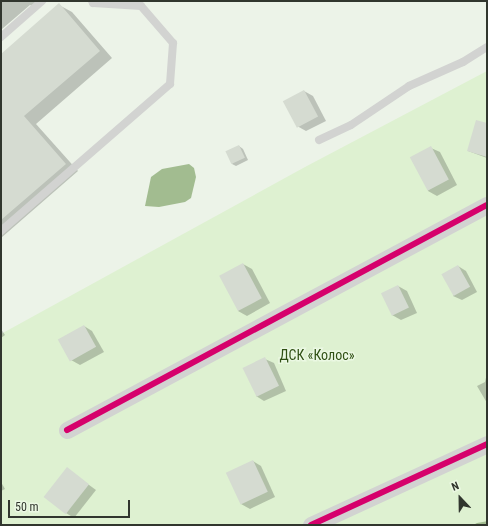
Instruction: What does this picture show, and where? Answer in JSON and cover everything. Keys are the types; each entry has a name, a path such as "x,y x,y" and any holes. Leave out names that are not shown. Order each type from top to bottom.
{"street":[{"path":"67,430 487,205"},
{"path":"311,525 487,444"}],"lane":[{"path":"1,37 42,1"},
{"path":"1,231 170,84 173,43 141,6 93,3 92,1"},
{"path":"319,140 351,124 409,86 463,62 487,47"}],"green space":[{"name":"ДСК «Колос»","path":"487,71 487,525 1,525 1,334 305,167"}],"shaded area":[{"path":"189,164 194,168 196,177 191,198 185,202 159,207 145,206 151,177 162,169"}],"building":[{"path":"59,3 100,51 24,116 66,164 1,220 1,54"},
{"path":"304,90 318,116 297,128 283,101"},
{"path":"476,120 487,123 487,157 467,151"},
{"path":"239,145 245,158 231,164 225,151"},
{"path":"431,146 449,180 428,191 410,157"},
{"path":"243,263 262,298 238,311 219,276"},
{"path":"458,265 470,287 454,296 441,274"},
{"path":"398,285 409,307 392,316 381,293"},
{"path":"84,325 96,347 70,361 58,340"},
{"path":"265,357 279,386 257,397 243,368"},
{"path":"253,460 268,492 241,504 226,473"},
{"path":"67,467 89,484 66,514 44,497"}],"waterway":[{"path":"477,525 487,523"}],"cycle path":[{"path":"67,430 487,205"},
{"path":"311,525 487,444"}]}
